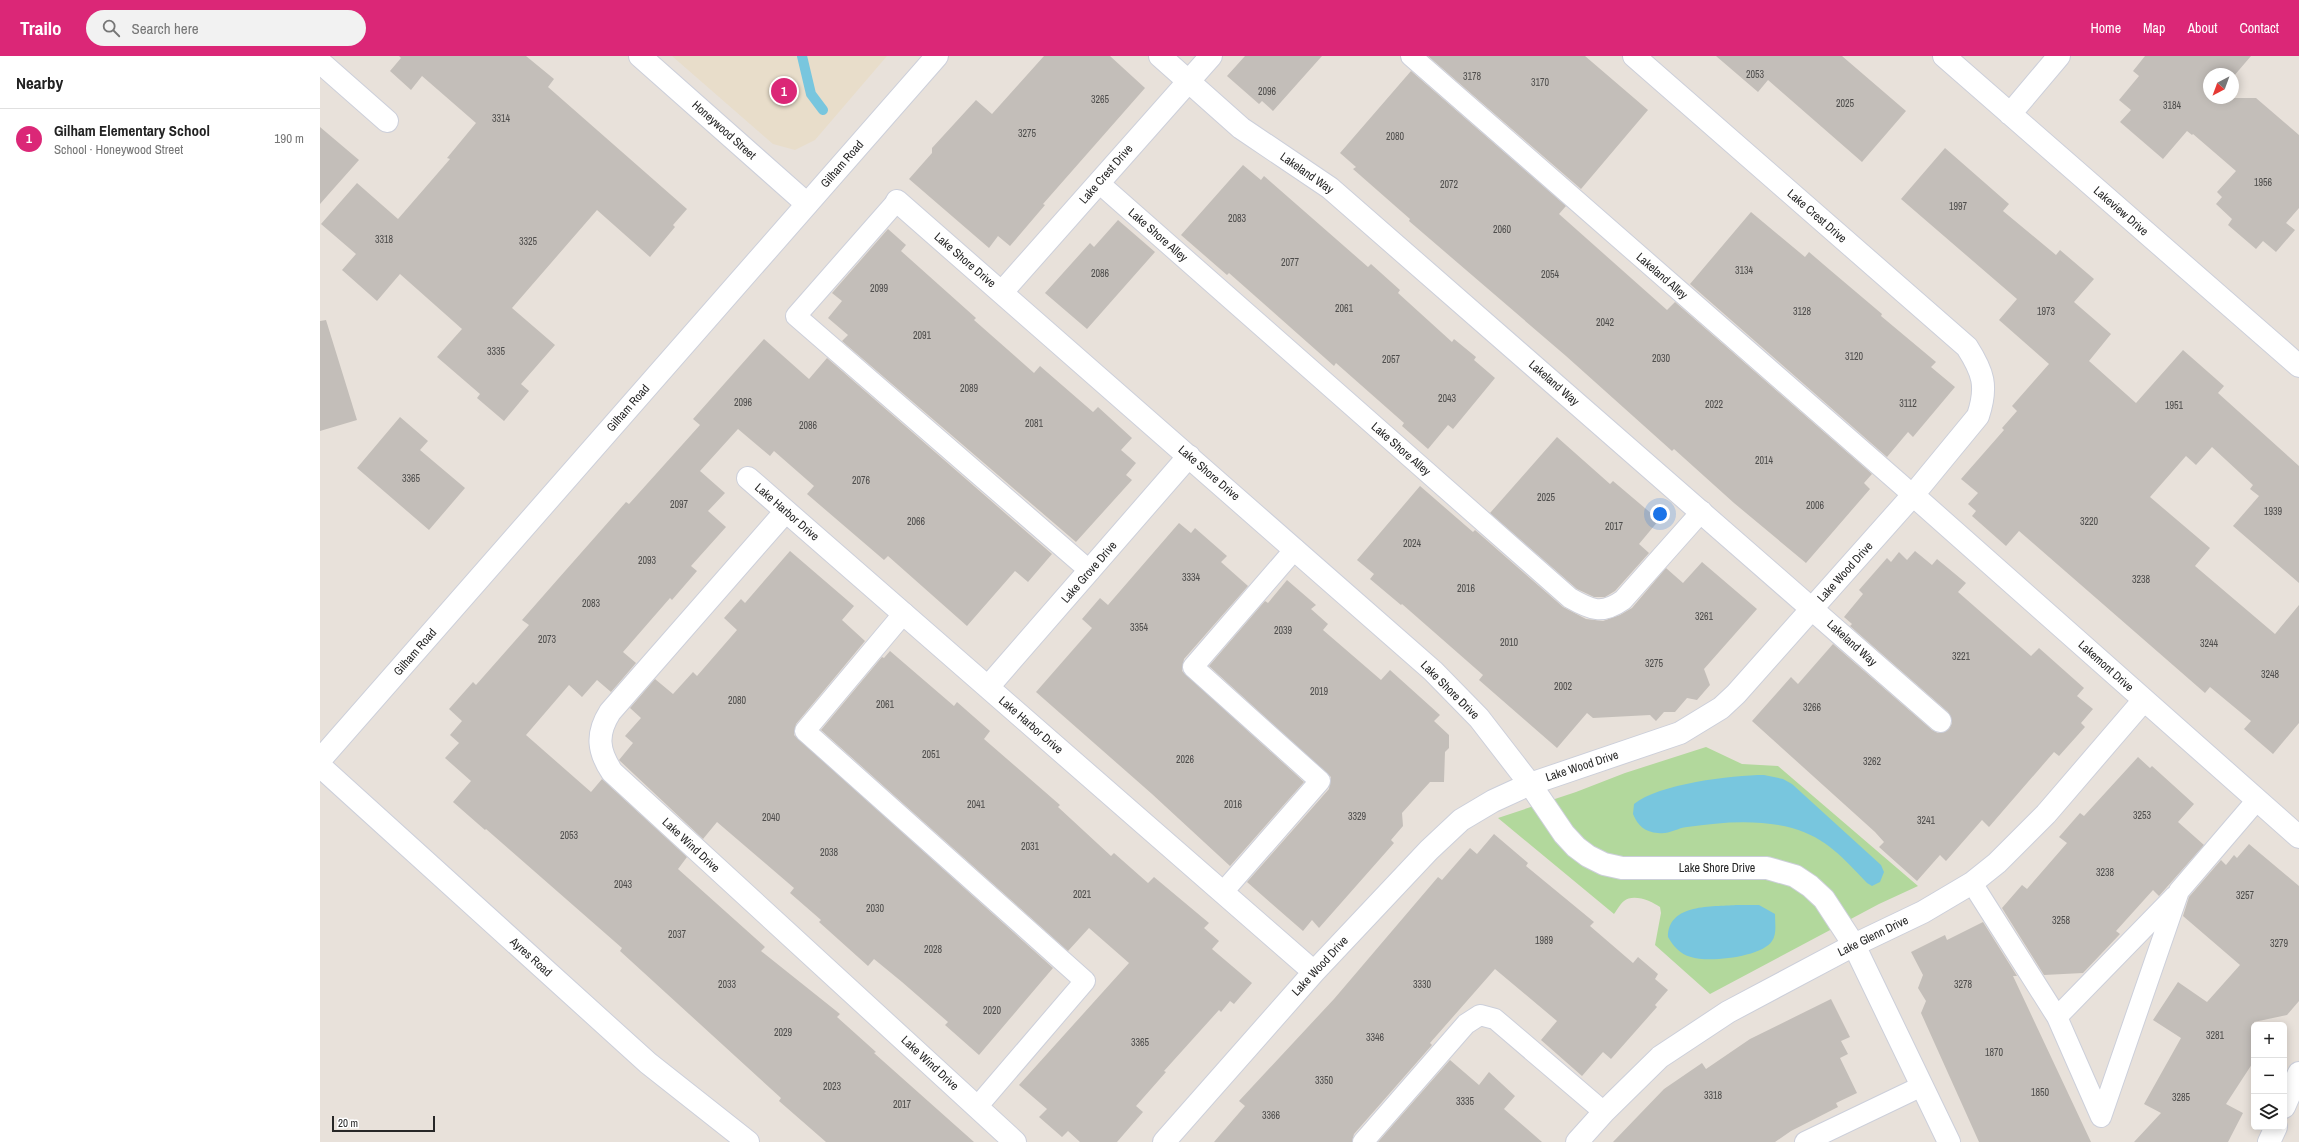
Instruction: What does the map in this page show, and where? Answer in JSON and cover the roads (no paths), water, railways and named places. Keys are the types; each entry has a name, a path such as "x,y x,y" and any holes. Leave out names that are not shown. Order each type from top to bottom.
{"street":[{"name":"Honeywood Street","path":"640,56 807,204"},
{"name":"Gilham Road","path":"320,760 937,56"},
{"name":"Lakeland Way","path":"1160,56 1255,138 1330,188 1702,511 1940,721"},
{"name":"Lake Crest Drive","path":"1002,292 1188,80 1211,56"},
{"name":"Lake Crest Drive","path":"1634,56 1967,347 1979,366 1984,386"},
{"name":"Lakeview Drive","path":"1944,56 2298,362"},
{"path":"2010,114 2059,56"},
{"path":"320,62 387,121"},
{"name":"Lake Shore Drive","path":"897,201 1434,671 1479,718 1530,784 1564,834 1588,856 1604,864 1622,868 1736,867 1781,871 1795,876 1824,899 1854,945 1949,1142"},
{"name":"Lake Wood Drive","path":"1164,1142 1314,972 1429,850 1461,820 1493,801 1530,784 1650,744 1700,722 1721,708 1736,694 1813,608 1964,436 1978,416 1983,402 1984,386"},
{"name":"Lake Grove Drive","path":"988,687 1189,456"},
{"name":"Lake Harbor Drive","path":"748,478 1314,972"},
{"name":"Lakemont Drive","path":"1913,495 2299,837"},
{"name":"Lake Wind Drive","path":"786,511 610,712 603,723 600,734 599,748 604,761 612,772 1015,1142"},
{"name":"Lake Glenn Drive","path":"1577,1142 1604,1112 1666,1052 1728,1012 1854,945 1923,912 1972,883 1997,863 2046,814 2144,700"},
{"name":"Ayres Road","path":"320,766 648,1063 748,1142"},
{"path":"2287,1100 2299,1074"},
{"path":"2269,1142 2275,1130"}],"lane":[{"name":"Lakeland Alley","path":"1411,56 1913,495"},
{"name":"Lake Shore Alley","path":"1099,183 1570,598 1585,606 1599,610 1612,608 1623,600 1702,511"},
{"path":"897,201 796,316 1090,571"},
{"path":"1223,892 1320,781 1193,667 1295,549"},
{"path":"904,613 805,731 1085,981 977,1107"},
{"path":"2057,1017 2179,891 2257,800"},
{"path":"1972,883 2057,1017 2101,1117 2179,891"},
{"path":"1363,1142 1466,1024 1480,1015 1495,1019 1604,1112"},
{"path":"1805,1142 1922,1086"}],"water":[{"path":"1764,775 1783,779 1792,784 1881,865 1884,872 1880,882 1872,886 1867,883 1842,857 1825,843 1804,832 1792,828 1766,823 1740,822 1687,827 1662,833 1649,831 1642,828 1633,814 1634,804 1645,797 1660,791 1677,786 1715,779"},
{"path":"1759,905 1775,914 1775,935 1766,947 1746,955 1721,959 1699,959 1687,956 1680,952 1668,937 1670,926 1675,918 1683,912 1704,907"}],"waterway":[{"path":"802,56 811,94 823,110"}],"place":[{"name":"Gilham Elementary School","path":"784,91"}]}
